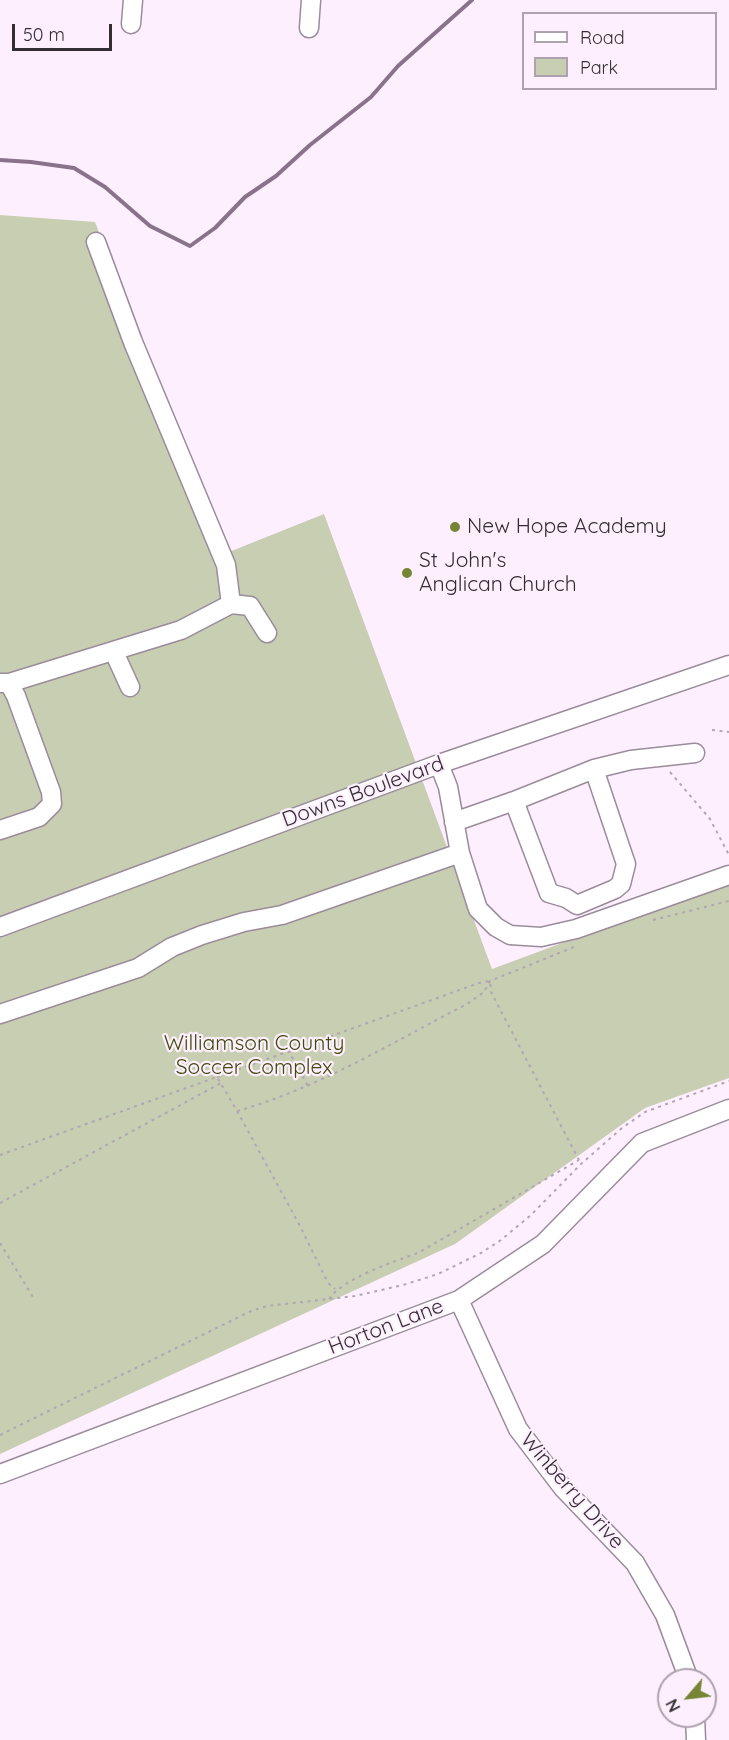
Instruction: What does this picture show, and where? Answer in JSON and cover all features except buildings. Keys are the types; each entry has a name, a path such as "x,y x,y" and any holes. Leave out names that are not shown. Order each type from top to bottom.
{"street":[{"path":"131,24 133,0"},
{"path":"309,28 311,0"},
{"path":"96,242 133,342 226,565 231,604"},
{"path":"0,830 39,817 52,804 51,792 16,696 5,683 180,630 231,604 250,606 267,633"},
{"path":"114,651 130,687"},
{"name":"Downs Boulevard","path":"0,927 439,764 729,665"},
{"path":"454,822 594,769 631,760 695,753"},
{"path":"439,764 448,787 460,853 478,909 496,927 510,935 541,937 576,928 729,875"},
{"path":"514,801 549,893 566,898 577,905 615,889 621,884 626,864 594,769"},
{"path":"0,1014 138,968 172,947 211,932 244,922 282,915 460,853"},
{"name":"Horton Lane","path":"0,1474 459,1300 543,1244 642,1143 729,1109"},
{"name":"Winberry Drive","path":"459,1300 518,1429 563,1488 634,1563 665,1615 684,1668"}],"path":[{"path":"712,730 729,732"},
{"path":"669,767 671,773 710,819 729,855"},
{"path":"648,921 729,901"},
{"path":"0,1155 288,1050 490,981 575,946"},
{"path":"237,1111 272,1101 308,1086 467,1004 484,992 490,981"},
{"path":"490,981 491,992 581,1164"},
{"path":"288,1050 308,1086"},
{"path":"217,1077 270,1171 328,1283 335,1289"},
{"path":"0,1435 251,1311 267,1306 355,1296 438,1274 501,1240 531,1215 581,1164 622,1128 645,1112 729,1081"},
{"path":"0,1203 221,1083"},
{"path":"329,1299 335,1289 390,1263 418,1253 579,1160"},
{"path":"0,1243 33,1297"}],"green space":[{"name":"Williamson County Soccer Complex","path":"0,215 95,222 224,554 324,514 492,969 729,881 729,1078 645,1108 455,1244 0,1454"}],"waterway":[{"path":"0,160 74,168 105,187 150,226 190,246 215,228 245,197 276,176 310,145 371,97 398,66 472,0"}],"place":[{"name":"New Hope Academy","path":"455,527"},
{"name":"St John's Anglican Church","path":"407,573"}]}
